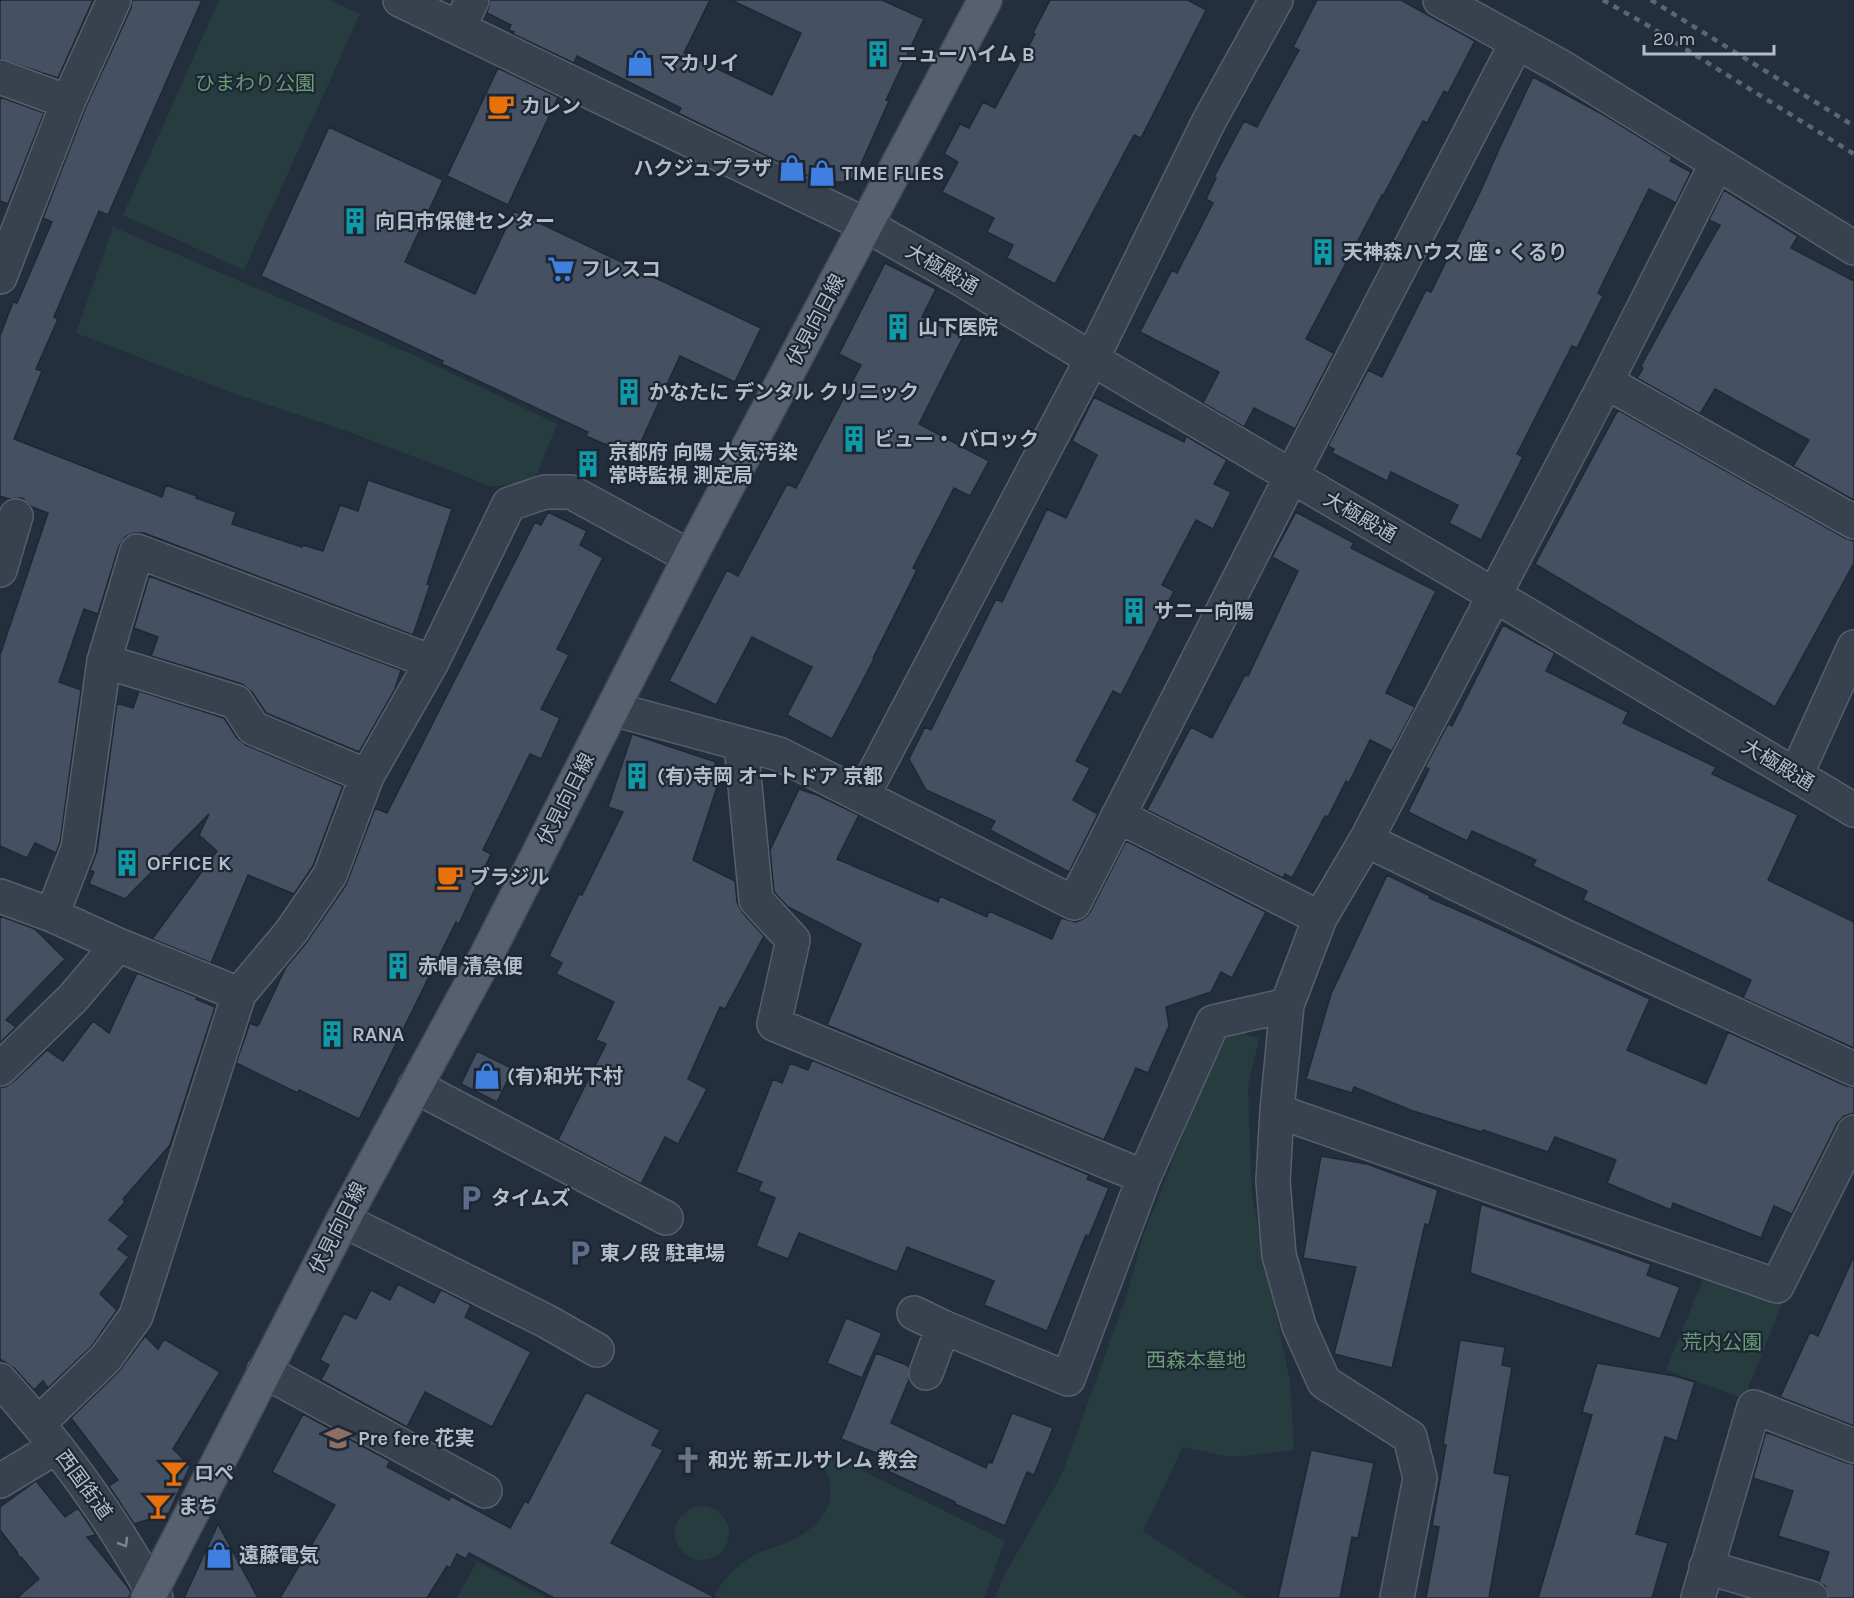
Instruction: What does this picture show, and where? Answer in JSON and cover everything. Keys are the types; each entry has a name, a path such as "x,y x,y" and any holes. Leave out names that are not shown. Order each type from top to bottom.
{"main road":[{"name":"伏見向日線","path":"152,1595 264,1371 480,968 690,557 985,0"}],"street":[{"path":"0,277 68,102 114,0"},
{"name":"大極殿通","path":"400,0 466,14 866,225 961,279 1092,359 1854,810"},
{"path":"863,795 1092,359 1209,121 1276,0"},
{"path":"1440,0 1560,66 1854,248"},
{"path":"613,709 779,754 1074,903 1291,477 1517,42"},
{"path":"0,77 68,102"},
{"path":"1397,1598 1420,1478 1410,1437 1324,1382 1299,1326 1279,1255 1273,1181 1287,1005 1320,918 1366,840 1718,163"},
{"path":"1605,382 1854,522"},
{"path":"0,1481 47,1435 136,1316 239,994 291,932 330,875 367,776 432,662 509,504 545,492 571,492 690,557"},
{"path":"0,570 16,516"},
{"path":"52,915 78,848 104,661 137,551 432,662"},
{"path":"1797,775 1854,647"},
{"path":"104,661 236,702 253,728 367,776"},
{"path":"741,744 756,900 792,940 774,1024 1144,1177"},
{"path":"1118,816 1320,918"},
{"path":"1366,840 1564,936 1854,1069"},
{"path":"0,896 52,915 118,945 239,994"},
{"path":"0,1069 72,999 118,945"},
{"path":"926,1374 929,1320 1068,1379 1144,1177 1213,1022 1287,1005"},
{"path":"415,1086 666,1218"},
{"path":"1277,1111 1777,1286 1854,1132"},
{"path":"343,1220 546,1321 597,1350"},
{"path":"264,1371 485,1491"},
{"name":"西国街道","path":"0,1380 47,1435 111,1521 152,1595"},
{"path":"1698,1598 1755,1407 1854,1446"},
{"path":"1706,1567 1812,1598"}],"green space":[{"name":"ひまわり公園","path":"219,0 329,0 360,14 244,270 123,215"},
{"path":"113,227 416,356 557,424 534,481 493,487 352,433 227,391 76,333"},
{"name":"西森本墓地","path":"1225,1029 1259,1038 1248,1087 1252,1196 1290,1382 1294,1450 1231,1457 1183,1447 1143,1531 1246,1598 995,1598 1004,1576 1062,1474 1128,1292 1143,1236"},
{"name":"荒内公園","path":"1706,1272 1784,1299 1744,1399 1666,1370"},
{"path":"819,1449 1005,1541 984,1598 713,1598 729,1575 744,1562 758,1553 799,1536 821,1518 827,1508 830,1483 816,1454"},
{"path":"697,1506 707,1506 717,1510 725,1518 729,1533 725,1548 717,1556 707,1560 697,1560 687,1556 679,1548 675,1538 675,1528 679,1518 687,1510"},
{"path":"477,1561 547,1598 457,1598"}],"building":[{"path":"0,0 93,0 58,78 0,59"},
{"path":"132,0 202,0 108,215 99,211 54,317 58,319 36,369 42,371 14,439 162,497 166,485 197,496 196,498 236,512 232,524 302,547 303,545 323,551 340,505 358,511 368,480 452,509 413,635 144,533 134,533 125,537 119,546 98,614 84,609 59,682 81,690 60,843 56,853 35,843 27,858 0,846 0,655 48,513 32,507 22,498 9,499 0,496 0,336 13,302 17,303 52,222 43,218 85,109 131,8"},
{"path":"490,0 710,0 684,53 772,95 801,33 731,0 882,0 924,19 886,100 889,101 857,173 849,182 820,182 678,113 681,108 577,56 574,63 513,34 514,32 509,30 511,25 487,13"},
{"path":"1050,0 1188,0 1206,10 1141,138 1134,135 1055,284 1007,258 1013,245 987,232 994,218 942,192 958,162 944,154 960,124 969,128 983,102 995,108 1035,34 1033,33"},
{"path":"1317,0 1401,0 1475,41 1448,93 1444,91 1427,123 1423,121 1306,339 1334,353 1295,429 1254,408 1244,427 1203,403 1219,372 1140,332 1172,270 1177,273 1213,203 1206,199 1216,178 1214,177 1244,121 1257,127 1299,50 1293,47"},
{"path":"498,68 558,97 508,205 447,176"},
{"path":"1533,77 1604,115 1672,157 1670,161 1691,172 1676,203 1649,189 1598,293 1603,296 1577,348 1572,346 1517,454 1523,457 1481,540 1449,523 1458,505 1391,472 1387,481 1332,453 1334,449 1328,446 1368,370 1382,377 1426,290 1431,292"},
{"path":"0,97 44,113 8,204 0,201"},
{"path":"329,127 443,180 405,262 475,294 514,211 761,328 735,382 680,356 634,457 586,436 588,432 442,364 443,361 261,276"},
{"path":"1724,190 1798,236 1791,248 1854,281 1854,500 1793,466 1809,440 1715,389 1700,414 1637,378 1643,368 1641,366 1720,225 1709,220"},
{"path":"885,263 936,289 922,317 963,337 919,424 989,461 970,496 954,488 913,568 917,570 874,659 832,739 787,715 812,667 752,637 716,705 669,681 727,570 738,576 787,484 796,488 861,365 839,354"},
{"path":"1094,397 1184,442 1186,436 1227,460 1214,484 1231,492 1213,529 1196,520 1162,585 1174,591 1121,695 1113,691 1076,761 1090,768 1073,800 1098,814 1069,872 990,830 995,821 926,790 909,759 925,727 931,730 996,599 1002,602 1047,509 1066,518 1097,455 1072,441"},
{"path":"1618,410 1854,541 1854,563 1775,707 1535,564"},
{"path":"548,512 587,531 580,545 603,558 557,649 569,655 541,709 560,718 541,759 530,754 483,850 491,854 459,924 456,922 359,1119 236,1063 250,1023 257,1026 259,1024 286,967 306,943 346,885 375,808 387,813 535,522 541,525"},
{"path":"1296,512 1354,543 1351,548 1436,591 1386,693 1415,707 1392,751 1370,740 1349,783 1346,781 1292,878 1285,874 1283,878 1147,810 1191,727 1212,738 1245,675 1248,676 1298,571 1272,557"},
{"path":"149,576 401,670 395,689 359,752 266,713 252,692 242,684 151,656 158,637 134,628"},
{"path":"1503,625 1555,653 1546,671 1628,712 1623,723 1716,767 1712,774 1798,815 1768,880 1854,922 1854,1048 1743,998 1751,980 1583,900 1587,891 1533,866 1536,860 1472,831 1467,841 1408,812 1429,769 1425,767 1448,724 1452,726"},
{"path":"139,691 224,718 237,738 246,745 343,786 313,866 294,894 248,875 211,963 152,939 217,851 199,835 209,814 125,899 89,884 94,872 90,870 97,851 117,703 133,708"},
{"path":"632,734 716,762 711,775 720,778 693,860 735,881 737,902 742,912 764,936 725,1009 720,1007 688,1079 707,1089 678,1144 665,1137 641,1184 558,1140 606,1044 596,1040 614,1002 556,974 562,963 549,956 623,812 608,807"},
{"path":"799,789 859,815 837,859 938,902 940,896 987,917 989,911 1052,939 1061,918 1076,922 1085,918 1090,912 1126,841 1266,912 1232,978 1221,972 1211,992 1166,1007 1169,1026 1148,1073 1136,1068 1104,1140 827,1025 861,944 788,907 774,892 770,850"},
{"path":"1387,875 1430,896 1429,898 1650,999 1627,1050 1706,1084 1728,1032 1846,1086 1854,1087 1854,1113 1844,1116 1837,1124 1792,1214 1774,1206 1761,1238 1673,1203 1671,1210 1607,1183 1616,1160 1555,1137 1548,1152 1483,1130 1482,1132 1413,1111 1354,1087 1352,1093 1306,1079 1331,994"},
{"path":"0,916 35,929 65,959 6,1020 16,1027 0,1043"},
{"path":"137,973 197,997 196,999 215,1007 170,1145 123,1199 125,1202 109,1220 129,1236 118,1249 129,1257 100,1294 117,1310 92,1346 48,1388 43,1381 34,1390 14,1368 0,1359 0,1087 13,1082 47,1050 63,1061 93,1021 109,1033"},
{"name":"(有)和光下村","path":"477,1051 513,1069 497,1102 461,1084"},
{"path":"812,1060 1089,1175 1087,1179 1109,1188 1089,1236 1086,1235 1047,1331 984,1305 994,1281 907,1247 897,1272 799,1233 788,1259 756,1246 775,1198 758,1191 762,1182 736,1172 773,1079 782,1083 790,1063 808,1070"},
{"path":"1321,1156 1367,1164 1438,1190 1429,1225 1425,1224 1392,1368 1334,1354 1356,1267 1303,1258"},
{"path":"1481,1204 1651,1264 1647,1275 1680,1287 1660,1339 1470,1273"},
{"path":"1854,1256 1854,1426 1780,1397 1810,1332 1818,1336"},
{"path":"398,1284 434,1303 441,1290 446,1292 471,1305 465,1317 531,1352 492,1427 425,1392 407,1427 321,1380 329,1365 320,1360 344,1313 356,1319 371,1290 390,1300"},
{"path":"846,1318 882,1333 862,1378 827,1363"},
{"path":"145,1336 158,1349 164,1339 220,1372 173,1449 190,1466 169,1513 134,1524 109,1486 118,1480 71,1418 119,1371"},
{"path":"1460,1340 1505,1347 1502,1365 1512,1367 1494,1473 1510,1476 1489,1598 1426,1598 1439,1527 1432,1526"},
{"path":"876,1353 909,1366 909,1380 891,1423 986,1468 988,1462 992,1463 1012,1413 1053,1428 1034,1475 1027,1472 1005,1526 881,1468 886,1457 841,1439"},
{"path":"1597,1363 1675,1376 1695,1382 1677,1441 1665,1437 1636,1534 1668,1543 1652,1598 1538,1598 1592,1415 1582,1412"},
{"path":"586,1392 660,1430 652,1445 663,1450 611,1543 716,1598 554,1598 469,1553 466,1559 457,1554 450,1568 447,1566 427,1598 280,1598 335,1505 272,1472 303,1414 390,1461 387,1467 449,1500 451,1496 510,1528 525,1501 528,1503"},
{"path":"1766,1432 1854,1464 1854,1598 1829,1598 1825,1586 1819,1582 1829,1552 1778,1536 1793,1491 1753,1478"},
{"path":"1311,1450 1374,1463 1358,1538 1352,1537 1340,1598 1278,1598"},
{"path":"36,1481 65,1517 78,1508 96,1535 87,1537 127,1586 131,1592 129,1598 17,1598 39,1579 19,1557 0,1530 0,1507"},
{"path":"218,1524 258,1598 184,1598"}],"railway":[{"path":"1603,0 1854,154"},
{"path":"1651,0 1854,126"}],"place":[{"name":"ニューハイム B","path":"878,54"},
{"name":"マカリイ","path":"640,63"},
{"name":"カレン","path":"501,106"},
{"name":"ハクジュプラザ","path":"792,168"},
{"name":"TIME FLIES","path":"822,173"},
{"name":"向日市保健センター","path":"355,221"},
{"name":"天神森ハウス 座・くるり","path":"1323,252"},
{"name":"フレスコ","path":"561,269"},
{"name":"山下医院","path":"898,327"},
{"name":"かなたに デンタル クリニック","path":"629,392"},
{"name":"ビュー・ バロック","path":"854,439"},
{"name":"京都府 向陽 大気汚染 常時監視 測定局","path":"588,464"},
{"name":"サニー向陽","path":"1134,611"},
{"name":"(有)寺岡 オートドア 京都","path":"637,776"},
{"name":"OFFICE K","path":"127,863"},
{"name":"ブラジル","path":"450,877"},
{"name":"赤帽 清急便","path":"398,966"},
{"name":"RANA","path":"332,1034"},
{"name":"(有)和光下村","path":"487,1076"},
{"name":"タイムズ","path":"471,1198"},
{"name":"東ノ段 駐車場","path":"580,1253"},
{"name":"Pre fere 花実","path":"338,1438"},
{"name":"和光 新エルサレム 教会","path":"688,1460"},
{"name":"ロぺ","path":"174,1473"},
{"name":"まち","path":"158,1506"},
{"name":"遠藤電気","path":"219,1555"}]}
